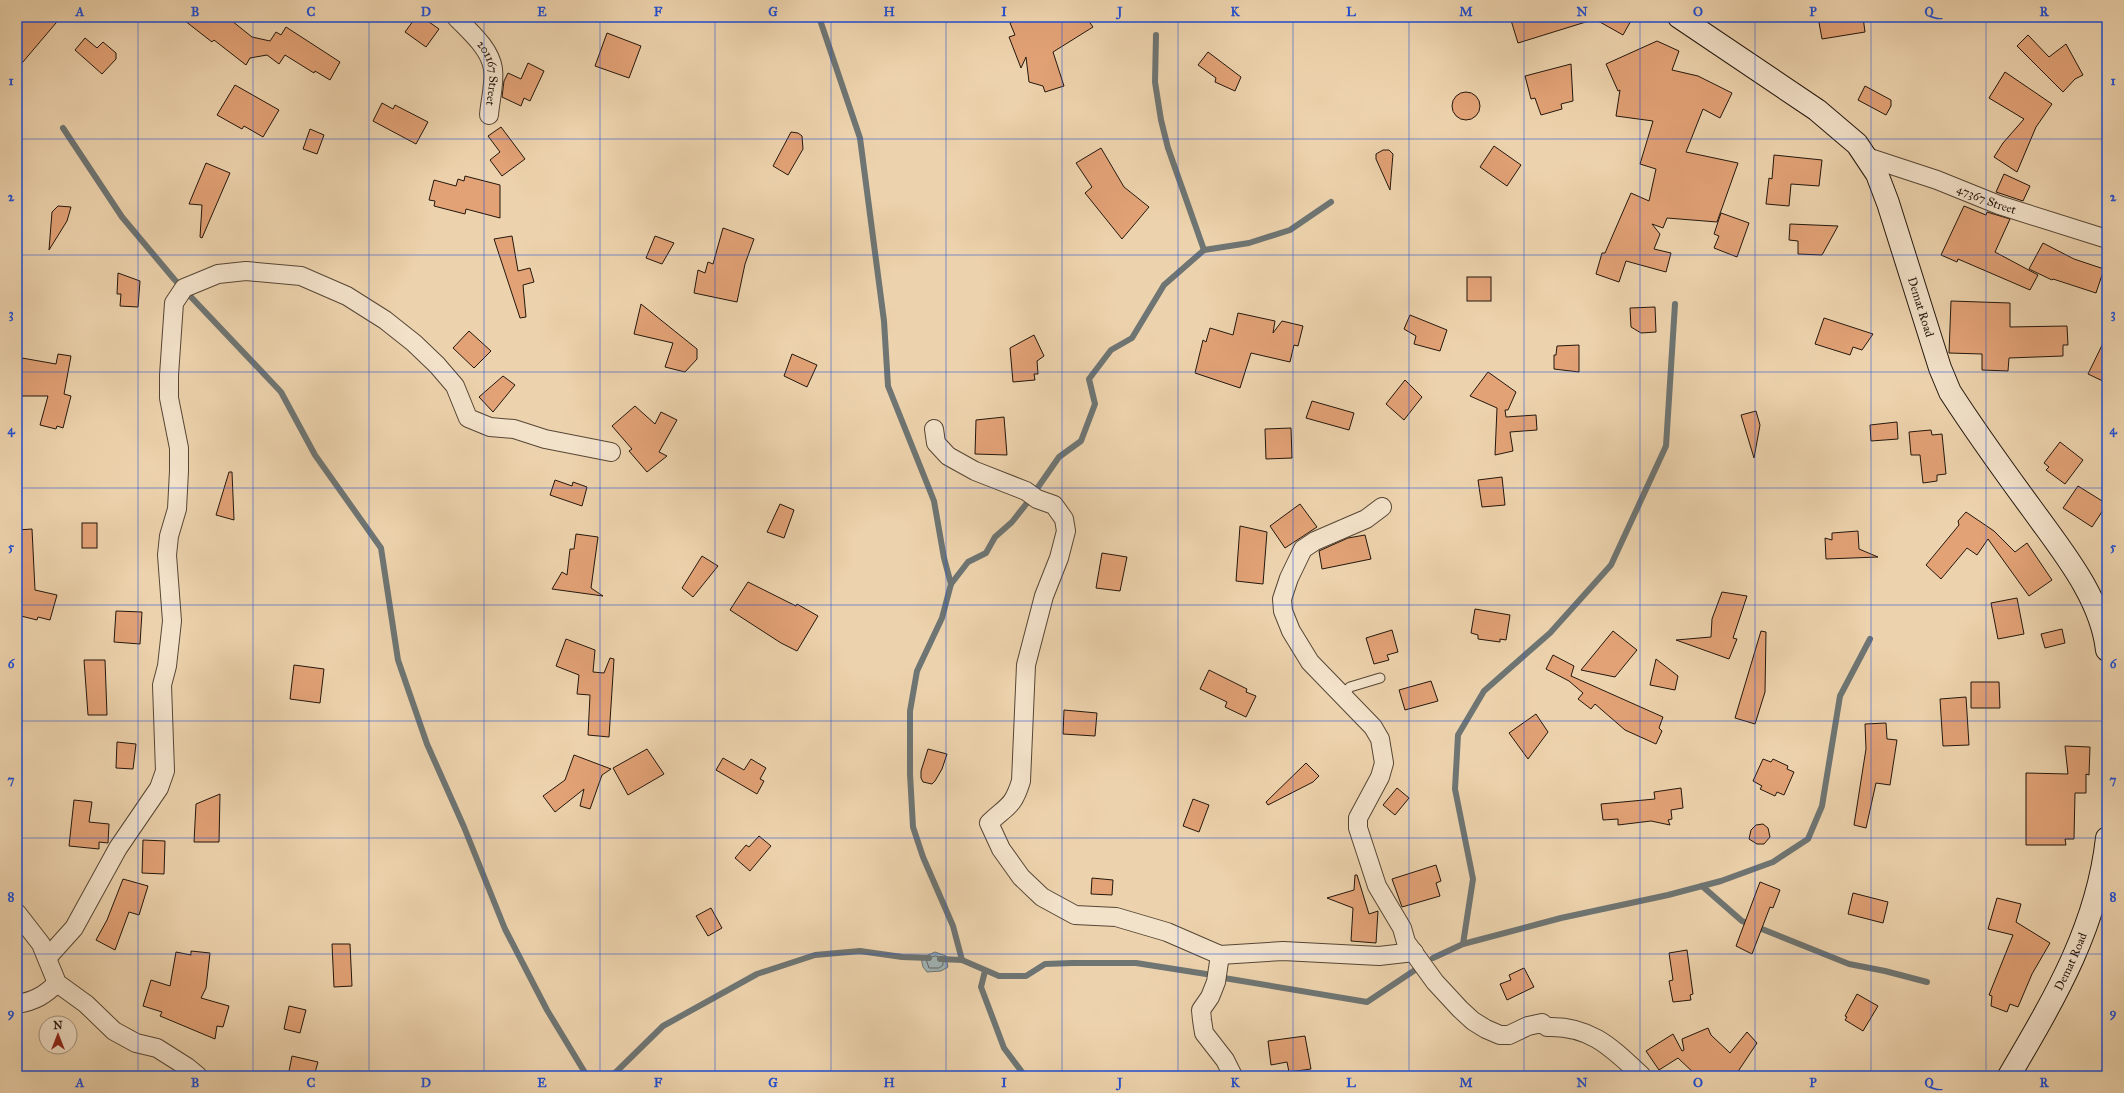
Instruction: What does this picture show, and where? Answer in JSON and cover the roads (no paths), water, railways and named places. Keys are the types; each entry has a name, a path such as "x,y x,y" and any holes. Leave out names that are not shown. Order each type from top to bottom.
{"street":[{"name":"201167 Street","path":"456,17 477,39 490,56 493,70 489,115"},
{"name":"Demat Road","path":"1679,17 1818,110 1857,144 1867,158 1877,174 1888,203 1940,368 1950,392 2069,562 2097,614 2105,635 2107,650"},
{"name":"47367 Street","path":"1867,158 1937,180 2006,207 2107,239"},
{"path":"47,958 74,928 118,848 159,788 166,771 162,685 168,666 172,621 167,555 169,536 177,509 179,471 179,448 169,398 169,375 174,303 184,288 218,274 246,271 301,276 347,296 385,320 414,343 455,386 468,418 490,427 514,428 545,439 611,452"},
{"path":"934,429 936,444 948,456 974,471 1054,505 1064,519 1066,531 1059,558 1044,596 1026,665 1021,781 1016,797 1011,806 989,823 993,834 1021,877 1042,898 1075,915 1116,917 1167,932 1220,955 1283,951 1379,956 1414,952"},
{"path":"1382,507 1366,519 1315,541 1303,549 1289,578 1282,599 1283,611 1291,631 1310,662 1373,727 1381,745 1384,763 1380,777 1358,818 1358,828 1377,886 1402,928 1406,942 1435,982 1473,1021 1500,1035 1509,1035 1528,1026 1542,1023 1546,1027 1562,1026 1578,1030 1593,1036 1612,1048 1642,1076"},
{"name":"Demat Road","path":"2009,1076 2069,971 2086,931 2097,892 2107,838"},
{"path":"17,913 41,944 57,983 86,1004 114,1030 136,1043 157,1048 188,1067 198,1076"},
{"path":"1220,955 1216,982 1210,997 1201,1010 1202,1020 1204,1033 1225,1060 1233,1076"},
{"path":"17,1004 34,1001 46,994 57,983"}],"lane":[{"path":"1342,696 1350,687 1380,678"}],"water":[{"path":"935,952 946,956 948,967 941,971 927,972 923,967 921,958"}],"waterway":[{"path":"819,17 860,138 884,321 888,386 934,501 944,558 951,584"},
{"path":"1156,35 1155,82 1161,120 1168,148 1204,250"},
{"path":"63,128 122,217 174,279 281,392 315,455 381,548 398,660 427,744 464,827 505,929 547,1010 587,1076"},
{"path":"962,960 953,926 923,857 913,827 910,774 910,711 917,671 942,618 951,584 968,562 986,553 995,537 1012,522 1059,457 1081,441 1095,404 1089,379 1111,350 1132,338 1164,285 1204,250 1249,243 1290,230 1331,202"},
{"path":"1433,958 1463,944 1473,879 1455,789 1458,735 1484,691 1550,633 1611,565 1666,446 1675,304"},
{"path":"1463,944 1561,918 1668,895 1721,881 1773,862 1808,839 1822,806 1840,696 1870,639"},
{"path":"1702,886 1742,921 1849,964 1885,971 1927,982"},
{"path":"612,1076 663,1026 757,974 815,955 860,951 902,957 929,958"},
{"path":"940,959 962,960 999,976 1026,976 1045,964 1072,963 1136,963 1206,974"},
{"path":"1224,978 1367,1002 1418,968"},
{"path":"985,971 981,987 1004,1048 1025,1076"}]}
